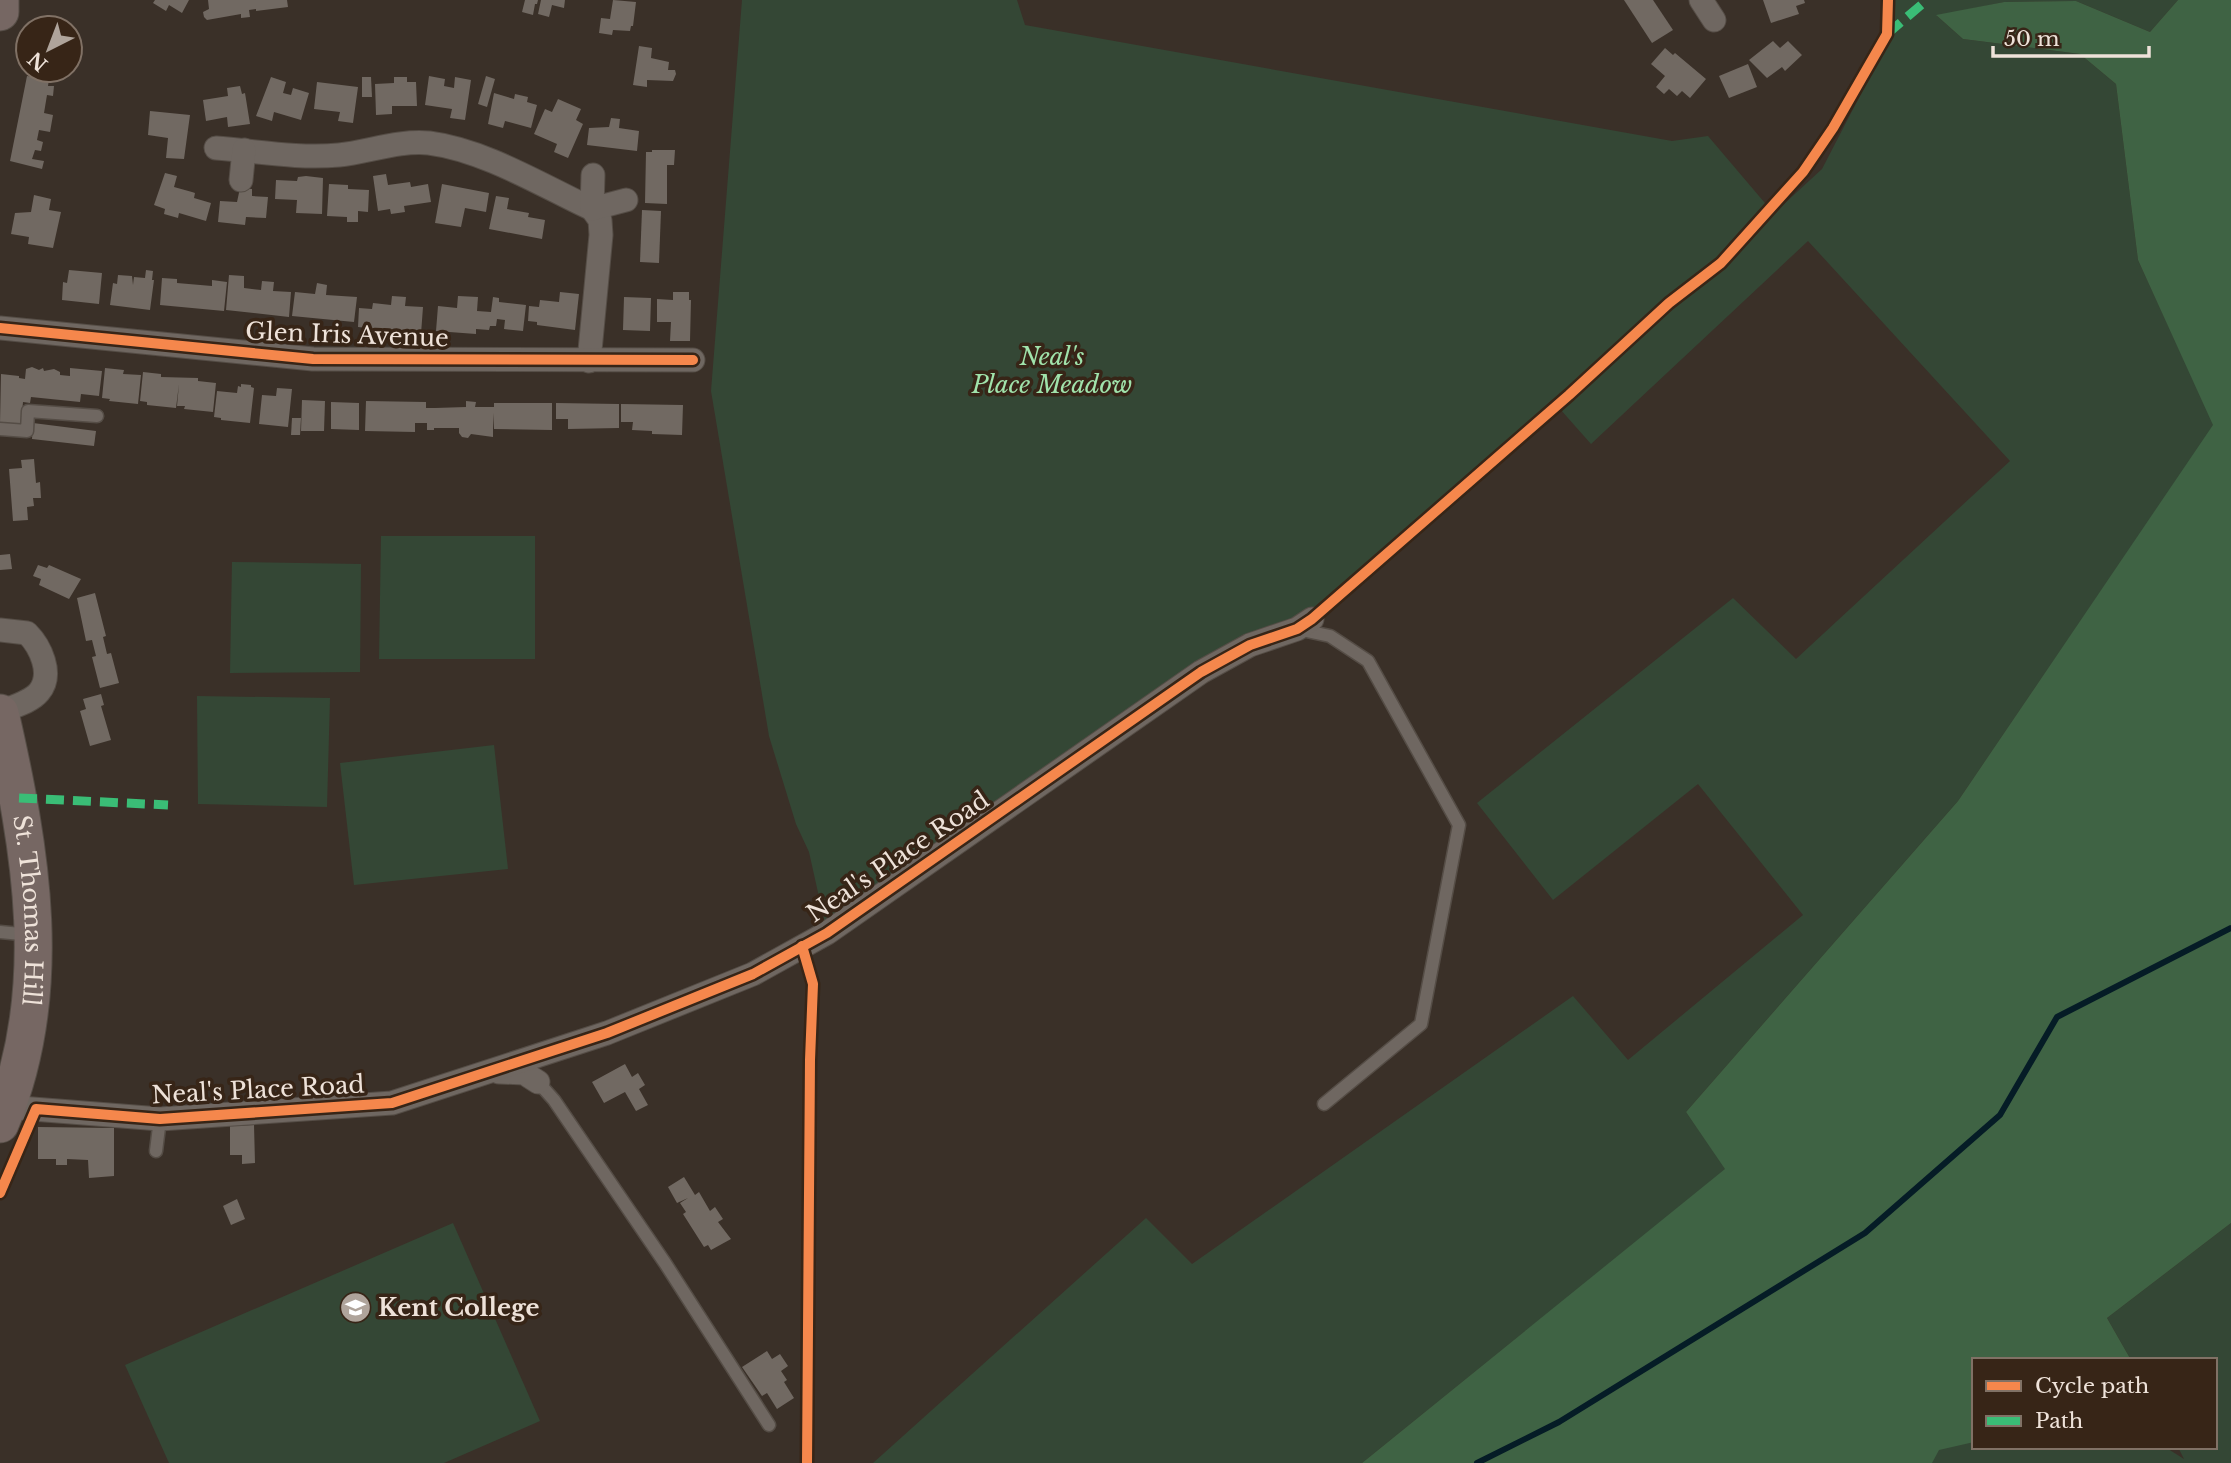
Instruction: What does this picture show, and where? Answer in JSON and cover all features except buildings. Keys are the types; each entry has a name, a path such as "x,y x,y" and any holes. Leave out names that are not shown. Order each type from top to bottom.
{"main road":[{"path":"0,0 0,12"},
{"name":"St. Thomas Hill","path":"0,713 5,759 19,798 18,934 27,1029 4,1116"}],"street":[{"path":"1700,0 1714,20"},
{"path":"216,148 317,156 426,143 472,153 592,209 600,219 601,235 589,360"},
{"path":"241,180 244,150"},
{"path":"592,209 593,175"},
{"path":"592,209 626,200"},
{"name":"Glen Iris Avenue","path":"0,328 313,359 693,360"},
{"name":"Neal's Place Road","path":"4,1116 160,1119 392,1103 607,1033 753,974 827,933 1201,672 1250,645 1305,624"},
{"path":"0,630 27,633 37,644 46,677 39,692 0,713"},
{"name":"Neal's Place Road","path":"479,1073 512,1071 524,1073 538,1082"}],"lane":[{"path":"0,429 27,431 28,411 97,416"},
{"path":"1305,624 1331,636 1368,661 1459,825 1421,1024 1324,1104"},
{"name":"Neal's Place Road","path":"538,1082 554,1100 665,1263 769,1425"},
{"path":"156,1151 160,1119"}],"green space":[{"name":"Neal's Place Meadow","path":"742,0 1017,0 1025,25 1672,141 1708,136 1770,209 1735,249 1822,169 1893,32 1894,0 2178,0 2150,32 2076,1 2004,2 1937,16 1963,39 2080,54 2116,84 2138,260 2214,425 1958,801 1686,1112 1726,1169 1362,1463 873,1463 1146,1218 1192,1264 1573,996 1628,1060 1803,915 1698,784 1553,900 1477,803 1733,598 1796,659 2010,461 1808,241 1591,444 1560,409 1704,276 1669,303 1359,581 1297,629 1250,645 827,933 809,852 796,824 769,736 711,391"},
{"path":"2178,0 2231,0 2231,1223 2107,1318 2130,1358 1972,1358 1972,1442 1939,1450 1932,1463 1362,1463 1725,1169 1686,1112 1958,801 2213,425 2138,260 2116,84 2080,54 1963,39 1936,15 2004,2 2076,1 2150,32"},
{"path":"381,536 535,536 535,659 379,659"},
{"path":"232,562 361,564 360,672 230,673"},
{"path":"197,696 330,698 327,807 198,804"},
{"path":"494,745 508,869 354,885 340,763"},
{"path":"453,1223 540,1421 444,1463 169,1463 125,1365"},
{"path":"2231,1223 2231,1463 1603,1463 1972,1361 1972,1449 2168,1449 2184,1459 2179,1449 2217,1449 2217,1358 2130,1358 2107,1318"}],"waterway":[{"path":"1477,1463 1559,1422 1865,1233 2000,1115 2057,1017 2231,928"}],"marked path":[{"path":"1887,34 1927,0"},
{"path":"19,798 168,805"}],"cycle path":[{"path":"0,1193 36,1109 160,1119 392,1103 607,1033 753,974 827,933 1201,672 1250,645 1297,629 1312,619 1569,395 1669,303 1721,263 1803,172 1833,128 1887,34 1888,0"},
{"path":"0,328 313,359 693,360"},
{"path":"802,946 813,984 807,1463"}],"place":[{"name":"Kent College","path":"355,1308"}]}
